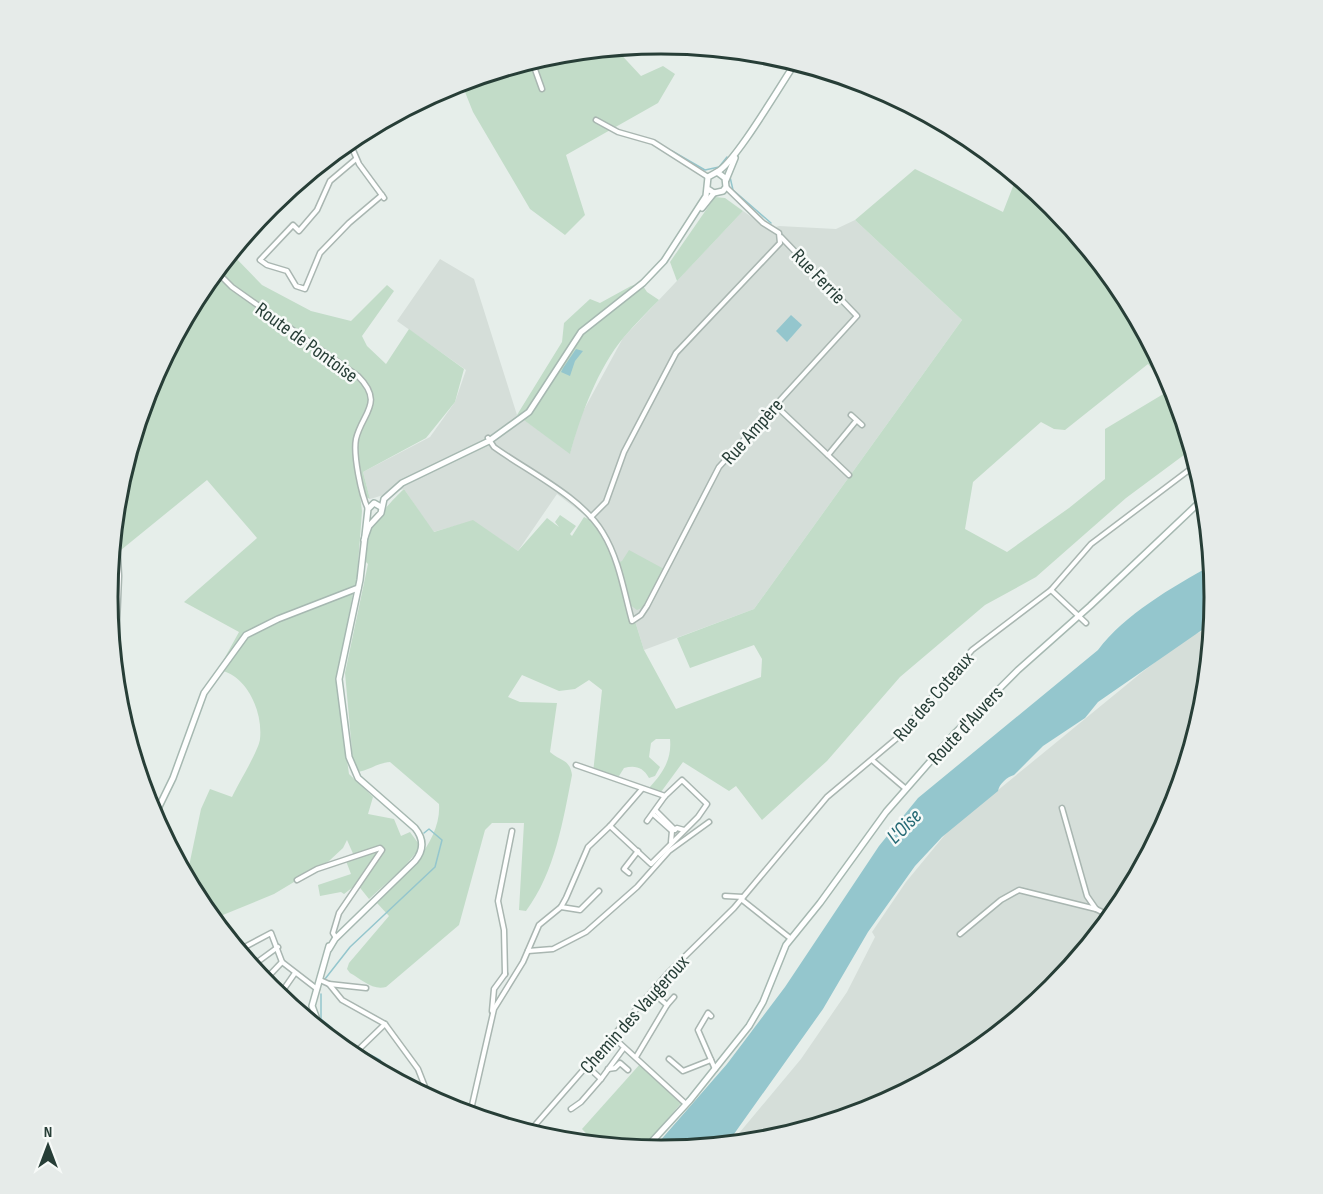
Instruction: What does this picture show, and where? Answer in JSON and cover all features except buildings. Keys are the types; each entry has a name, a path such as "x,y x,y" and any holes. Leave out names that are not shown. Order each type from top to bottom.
{"main road":[{"path":"687,228 708,189 708,177 724,166 791,70"},
{"path":"364,540 375,517 381,513 381,507 387,496 406,480 488,440 527,411 541,396 581,332 652,275 714,193 725,186 728,171 747,136"},
{"path":"715,173 722,174 725,186"},
{"path":"708,189 714,193"},
{"path":"314,1014 312,1006 329,949 335,937 420,855 423,846 421,836 400,814 360,780 352,768 340,683 371,507 410,474 488,440"},
{"name":"Route d'Auvers","path":"653,1140 686,1104 757,1015 777,961 790,938 815,909 858,847 906,789 1036,652 1079,616 1196,505"},
{"path":"371,507 381,507"},
{"path":"371,507 375,517"},
{"path":"160,805 173,778 204,693 246,636 278,619 358,588"}],"street":[{"path":"535,69 542,89"},
{"path":"596,120 618,132 653,142 708,177"},
{"path":"353,151 383,196 349,223 320,254 305,289 296,286 285,270 267,266 260,257 293,225 299,231 317,210 330,181 356,159"},
{"name":"Rue Ferrie","path":"725,186 763,223 778,232 857,315"},
{"path":"488,440 591,517 606,502 624,452 676,353 778,246 781,237"},
{"name":"Route de Pontoise","path":"223,278 232,287 363,381 371,400 370,410 356,445 364,495 371,507"},
{"name":"Rue Ampère","path":"591,517 603,533 617,563 632,621 644,611 719,467 857,315"},
{"path":"775,405 849,475"},
{"path":"850,416 862,426"},
{"path":"828,455 856,421"},
{"name":"Rue des Coteaux","path":"742,898 827,797 872,760 922,712 972,650 1051,590 1086,548 1189,470"},
{"path":"118,602 119,583"},
{"path":"1051,590 1086,623"},
{"path":"872,760 906,789"},
{"path":"576,765 665,796"},
{"path":"610,826 651,864 707,804 682,780 665,796 646,820"},
{"path":"491,1015 528,951 539,925 561,907 581,858 588,847 642,789"},
{"path":"1062,808 1085,891 1096,909"},
{"path":"654,812 673,830 684,830"},
{"path":"528,951 553,949 586,932 637,887 669,851 709,822"},
{"path":"671,843 673,830"},
{"path":"472,1105 491,1015 494,988 505,974 504,930 498,901 512,831"},
{"path":"297,880 317,869 380,848 382,850 339,913 335,937"},
{"path":"629,873 624,868 638,851"},
{"path":"960,934 1001,900 1019,890 1103,913"},
{"path":"561,907 580,910 599,891"},
{"path":"725,896 742,898 790,938"},
{"name":"Chemin des Vaugeroux","path":"535,1125 652,992 742,898"},
{"path":"246,946 271,933 282,962 317,990"},
{"path":"259,961 278,948"},
{"path":"271,974 282,962"},
{"path":"285,988 295,973"},
{"path":"505,974 513,978"},
{"path":"321,978 342,1000 384,1024 418,1069 425,1086"},
{"path":"329,984 366,988"},
{"path":"652,992 667,1005"},
{"path":"636,1057 674,997"},
{"path":"711,1016 708,1013 698,1030 715,1069"},
{"path":"360,1048 384,1024"},
{"path":"613,1037 686,1104"},
{"path":"571,1109 581,1102 601,1079 623,1049"},
{"path":"669,1059 683,1071 711,1060"},
{"path":"608,1069 615,1068 620,1063 628,1070"},
{"path":"587,1066 601,1079"}],"shaded area":[{"path":"743,211 769,229 779,226 836,229 855,220 962,320 754,609 644,650 617,563 594,522 557,494 518,551 473,521 433,532 404,489 370,499 363,472 430,437 455,402 466,370 397,321 440,259 474,279 517,415 570,453 580,417 623,338"},
{"path":"1203,631 1194,703 1176,772 1149,837 1132,869 1113,899 1070,955 1020,1005 992,1028 933,1067 902,1084 836,1111 767,1130 738,1134 801,1059 847,992 875,937 872,932 906,882 948,831 1188,637"}],"green space":[{"path":"622,55 641,76 663,66 675,74 658,103 566,155 585,215 565,235 530,209 473,112 465,91 556,64"},
{"path":"915,169 1003,212 1014,184 1020,189 1070,239 1092,266 1132,326 1156,374 1148,364 1065,430 1054,429 1041,422 973,482 965,529 1007,552 1105,479 1105,429 1165,393 1185,454 1126,498 1036,577 985,605 900,677 827,761 762,820 736,786 729,791 683,762 661,792 649,788 666,765 670,753 670,739 656,739 651,743 649,757 660,767 655,776 649,778 641,769 632,767 624,768 619,776 593,773 602,690 589,680 575,689 559,691 522,675 508,697 520,702 557,703 550,752 567,763 572,775 551,863 536,896 526,911 519,910 524,823 492,823 485,830 459,925 386,987 372,986 350,973 347,969 349,963 389,916 377,903 418,859 434,832 438,818 439,804 390,762 356,772 353,762 345,673 368,564 365,561 369,536 373,524 386,508 404,489 434,532 473,520 518,551 547,518 559,527 555,522 560,515 576,526 570,534 572,536 584,517 594,522 617,563 622,561 629,550 664,569 644,607 637,610 630,605 644,650 676,709 761,677 762,659 754,645 690,668 677,638 754,609 962,320 855,220"},
{"path":"715,197 725,198 743,211 677,281 670,262"},
{"path":"237,259 262,285 311,311 351,321 387,285 394,291 362,336 367,346 386,364 409,329 464,369 455,402 426,438 363,472 370,499 360,494 362,511 356,587 345,596 353,593 336,684 349,774 373,797 368,814 394,819 401,836 410,832 421,847 403,868 369,899 357,884 344,894 341,892 320,896 318,885 351,874 346,861 355,858 347,840 343,848 329,861 274,894 222,915 210,899 189,865 201,809 210,789 232,797 256,751 260,739 260,728 256,706 245,686 228,673 218,670 239,632 184,602 257,538 207,480 121,550 123,526 137,456 160,389 191,325"},
{"path":"641,283 647,292 659,300 624,337 606,363 585,408 570,454 517,415 562,342 564,323 590,299 600,303"},
{"path":"641,1063 682,1102 650,1140 587,1134 582,1129"}],"water":[{"path":"791,315 802,325 787,342 776,331"},
{"path":"576,349 583,351 575,361 570,376 561,372"},
{"name":"L'Oise","path":"1203,570 1203,629 1098,702 1085,718 1043,746 1014,775 1004,781 998,791 942,837 915,866 868,932 823,1009 733,1135 661,1140 727,1064 785,987 879,846 918,798 1098,650 1121,625 1165,592"}],"waterway":[{"path":"672,151 705,170 719,167 727,157"},
{"path":"730,177 733,190 771,223"},
{"path":"325,979 350,947 435,867 442,840 429,829 424,833"},
{"path":"321,994 321,1019 332,1028"},
{"path":"374,1057 381,1061"}]}
